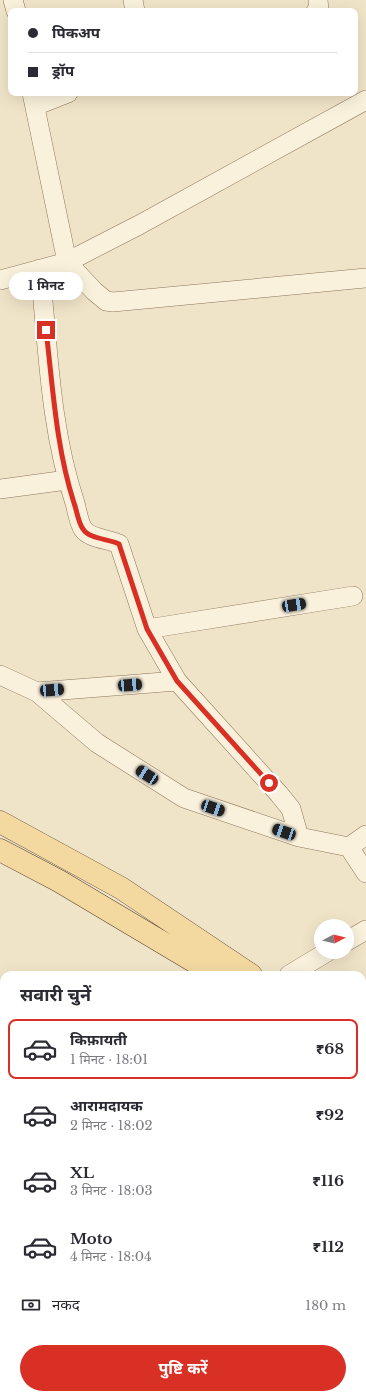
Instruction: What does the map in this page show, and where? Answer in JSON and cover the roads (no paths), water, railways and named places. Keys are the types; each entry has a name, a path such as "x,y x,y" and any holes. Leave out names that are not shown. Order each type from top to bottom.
{"main road":[{"path":"0,822 121,888 245,971"},
{"path":"0,850 65,885 210,971"}],"street":[{"path":"50,96 33,99 67,262 94,291 106,301 113,302 366,278"},
{"path":"0,280 67,262 139,224 356,100"},
{"path":"40,269 56,422 67,480 83,530 92,536 110,540 119,544 147,629 177,681 279,794 290,809 299,837"},
{"path":"0,489 67,480"},
{"path":"147,629 353,596"},
{"path":"0,675 37,692 97,743 184,798 299,837 348,847 366,873"},
{"path":"37,692 177,681"},
{"path":"348,847 366,835"},
{"path":"354,937 366,930"},
{"path":"296,971 315,959"}]}
